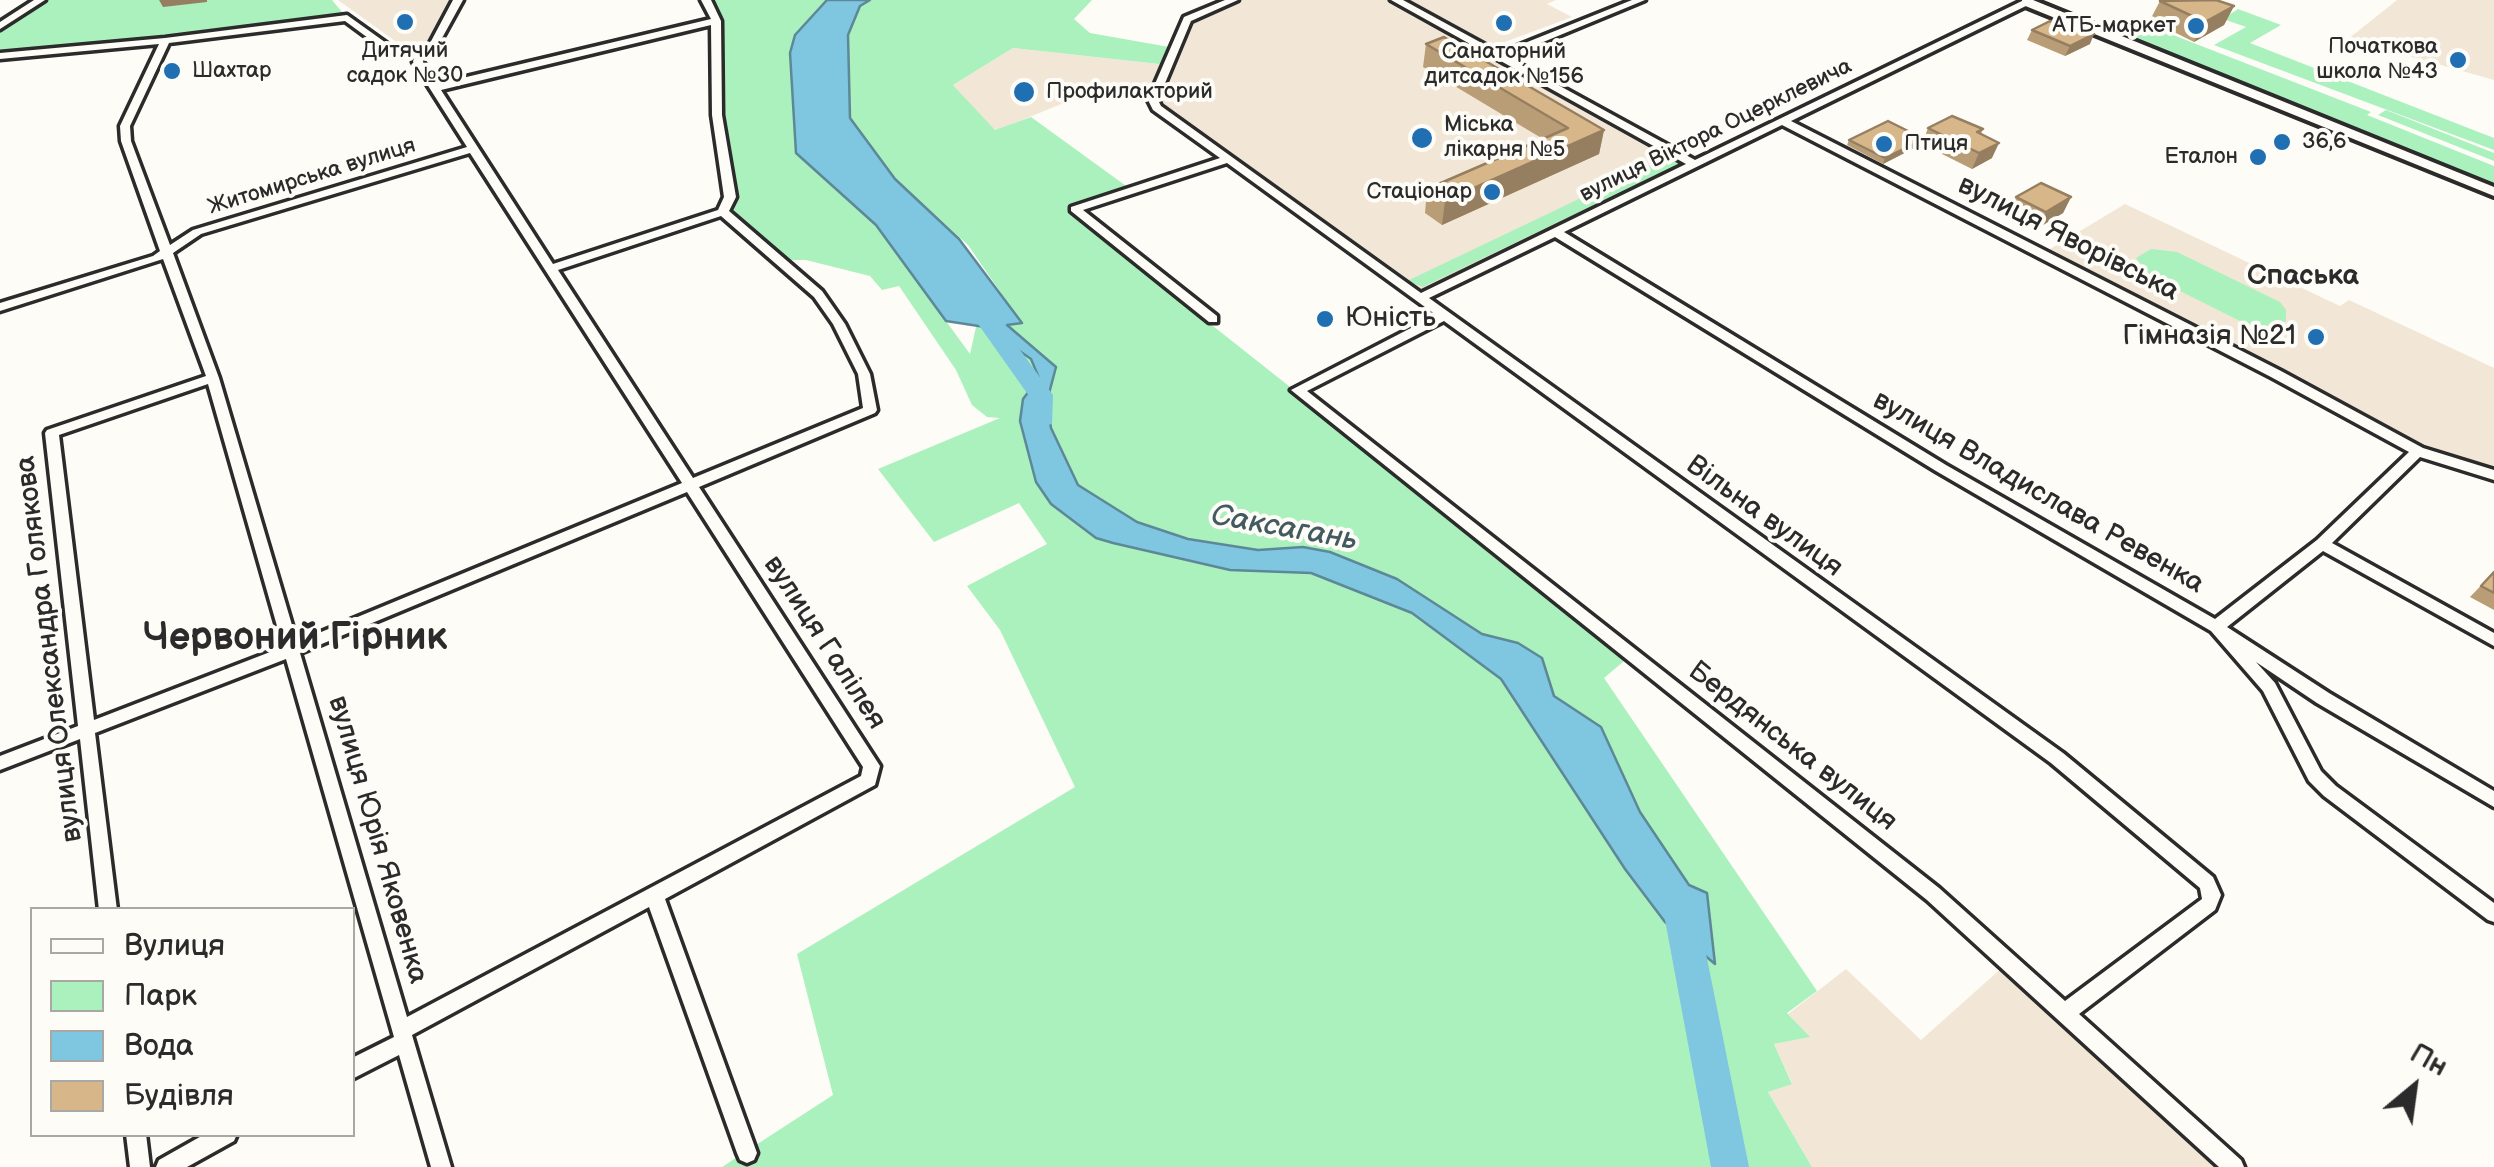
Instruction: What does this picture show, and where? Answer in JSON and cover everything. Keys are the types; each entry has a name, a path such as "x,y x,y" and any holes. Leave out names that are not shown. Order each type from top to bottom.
{"street":[{"path":"0,26 40,0"},
{"path":"0,56 165,41 347,18 386,47 419,55 433,47 458,0"},
{"path":"553,268 723,212 730,198 717,116 716,21 706,0"},
{"name":"Вільна вулиця","path":"1233,0 1186,19 1153,104 2057,758 2207,883 2212,895 2209,904 2064,1014"},
{"path":"1396,0 1694,164"},
{"path":"1614,0 1626,6"},
{"path":"1500,56 1640,0"},
{"path":"2029,1 2494,192"},
{"name":"вулиця Віктора Оцерклевича","path":"1420,298 2029,1"},
{"path":"434,88 716,21"},
{"path":"165,41 126,126 126,141 213,378"},
{"name":"вулиця Галілея","path":"419,55 418,62 434,88 872,766 869,780 655,897"},
{"name":"вулиця Яворівська","path":"1782,122 2276,374 2418,451 2494,476"},
{"name":"Житомирська вулиця","path":"0,307 169,251 197,232 473,149"},
{"path":"1213,319 1075,209 1226,160"},
{"path":"0,763 292,647 330,636 870,410 864,374 840,324 818,294 723,212"},
{"name":"вулиця Владислава Ревенка","path":"1555,232 1941,468 2216,627 2324,698 2494,800"},
{"name":"Бердянська вулиця","path":"1444,316 1298,390 1933,894 2234,1167"},
{"name":"вулиця Юрія Яковенка","path":"213,378 441,1167"},
{"name":"вулиця Олександра Голякова","path":"108,907 52,433 213,378"},
{"path":"2418,451 2322,544 2216,627 2269,687 2316,776 2330,791 2494,914"},
{"path":"2322,544 2494,640"},
{"path":"655,897 746,1153"},
{"name":"вулиця Юрія Яковенка","path":"403,1036 655,897"},
{"path":"355,1067 403,1036"},
{"path":"136,1137 140,1167"},
{"path":"166,1167 221,1137"}],"shaded area":[{"name":"Дитячий садок №30","path":"338,0 454,0 428,44 405,48"},
{"name":"Міська лікарня №5","path":"1233,0 1396,0 1694,164 1420,298 1157,108 1157,89 1108,85 995,131 953,85 1013,48 1168,65 1187,19"},
{"name":"Санаторний дитсадок №156","path":"1410,0 1556,0 1547,4 1572,17 1494,46"},
{"name":"Початкова школа №43","path":"2397,0 2494,0 2494,80 2348,39"},
{"name":"Гімназія №21","path":"2125,204 2340,306 2349,300 2494,368 2494,475 2418,451 2042,254"},
{"path":"2004,966 2228,1167 1812,1167 1768,1092 1792,1083 1774,1044 1809,1037 1788,1014 1846,969 1921,1040"}],"green space":[{"path":"40,0 332,0 347,18 0,56 0,26"},
{"path":"706,0 827,0 795,35 790,53 796,153 876,225 970,354 976,327 1021,322 968,245 895,179 850,118 848,35 860,6 870,0 1092,0 1074,19 1090,33 1175,48 1168,65 1013,48 953,85 995,130 1031,117 1133,191 1069,212 1630,656 1604,678 1817,991 1787,1013 1810,1037 1774,1044 1792,1084 1768,1092 1812,1167 722,1167 833,1095 797,954 1075,787 1000,630 967,586 1047,544 1019,503 934,542 878,469 1000,418 987,417 972,405 956,370 899,286 882,290 870,276 806,260 779,260 723,212 728,204 719,135 717,37"},
{"path":"2238,9 2281,25 2250,43 2494,138 2494,150 2214,45 2246,27 2223,19"},
{"path":"2137,21 2371,112 2367,115 2494,166 2494,186 2099,27"},
{"path":"2386,110 2494,153 2494,161 2378,115"},
{"path":"1671,155 1679,164 1423,287 1407,281"},
{"path":"2151,249 2177,252 2280,302 2286,310 2286,321 2275,327 2244,323 2150,276 2136,258"}],"water":[{"path":"827,0 870,0 860,6 848,35 850,118 895,179 959,239 1022,323 1007,325 1056,367 1047,401 1051,428 1078,485 1137,522 1188,539 1258,550 1303,547 1330,552 1397,579 1482,634 1518,643 1542,658 1554,696 1601,727 1640,812 1689,885 1707,893 1715,964 1665,922 1625,869 1501,679 1412,613 1311,573 1230,570 1096,538 1051,504 1036,482 1020,421 1023,399 1039,378 1031,359 985,327 946,321 876,225 796,153 790,53 795,35"}],"building":[{"path":"2216,0 2234,6 2205,22 2160,1"},
{"path":"2050,21 2094,34 2070,46 2032,30"},
{"path":"1444,37 1604,130 1445,201 1427,189 1568,128 1426,44"},
{"path":"1952,116 1983,129 1977,132 1999,143 1979,153 1928,128"},
{"name":"Птиця","path":"1888,121 1924,139 1885,158 1849,140"},
{"path":"2041,183 2071,197 2046,212 2016,197"},
{"path":"2494,572 2494,593 2481,586"}],"waterway":[{"name":"Саксагань","path":"977,307 1041,395 1043,418"},
{"name":"Саксагань","path":"1679,904 1730,1167"}],"place":[{"name":"Дитячий садок №30","path":"405,22"},
{"name":"Санаторний дитсадок №156","path":"1504,23"},
{"name":"АТБ-маркет","path":"2196,26"},
{"name":"Початкова школа №43","path":"2458,60"},
{"name":"Шахтар","path":"172,71"},
{"name":"Профилакторий","path":"1024,92"},
{"name":"Міська лікарня №5","path":"1422,138"},
{"name":"36,6","path":"2282,142"},
{"name":"Птиця","path":"1884,144"},
{"name":"Еталон","path":"2258,157"},
{"name":"Стаціонар","path":"1492,192"},
{"name":"Юність","path":"1325,319"},
{"name":"Гімназія №21","path":"2316,337"}],"district":[{"name":"Спаська","path":"2303,277"},
{"name":"Червоний Гірник","path":"295,639"}]}
